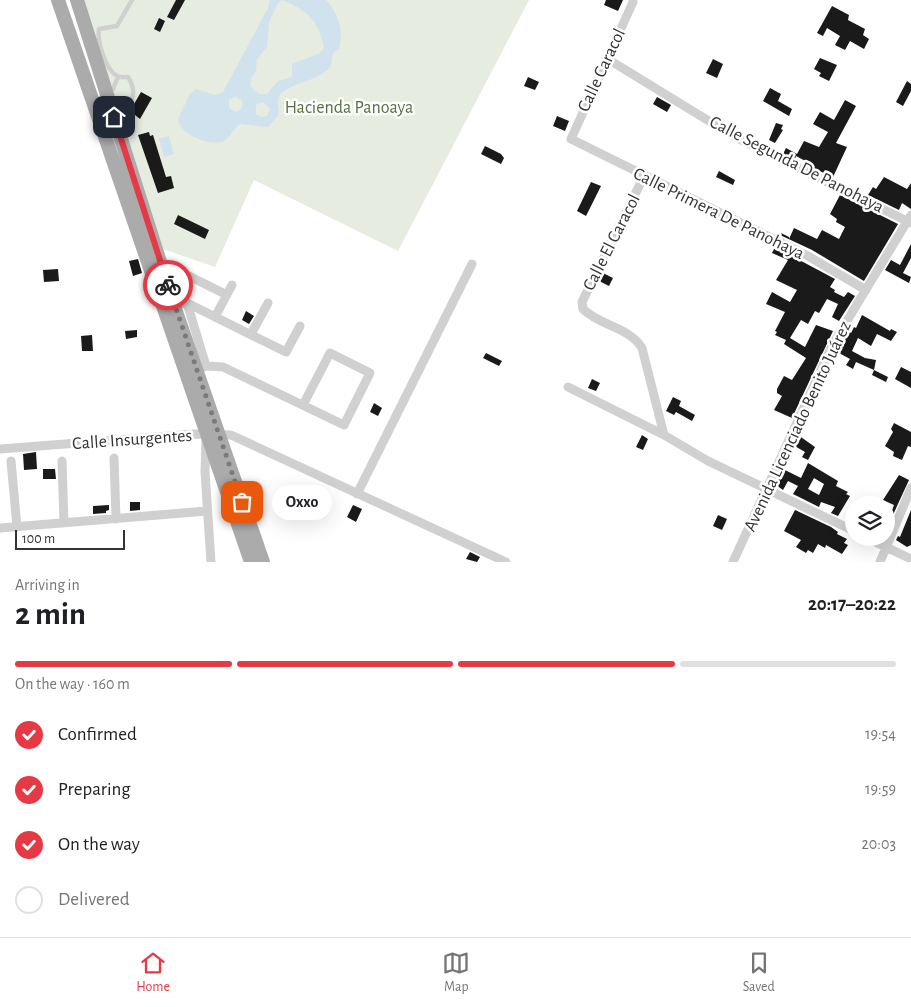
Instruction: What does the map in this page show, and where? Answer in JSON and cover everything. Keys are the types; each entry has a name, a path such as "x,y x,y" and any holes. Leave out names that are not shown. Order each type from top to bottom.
{"main road":[{"path":"77,0 174,304 251,562"},
{"path":"59,3 174,304 202,368 212,434 263,562"}],"street":[{"name":"Calle Caracol","path":"571,139 632,2"},
{"name":"Calle Segunda De Panohaya","path":"606,58 735,137 910,220"},
{"name":"Calle Primera De Panohaya","path":"571,139 808,256 866,290"},
{"name":"Calle El Caracol","path":"644,176 584,294 582,302 583,309 596,320 637,339 642,348 664,435"},
{"name":"Avenida Licenciado Benito Juárez","path":"733,562 832,344 910,220"},
{"path":"357,494 472,264"},
{"path":"188,276 227,295"},
{"path":"215,317 232,286"},
{"path":"251,334 268,303"},
{"path":"174,304 215,317 286,352 300,326"},
{"path":"202,368 223,368 303,406 344,425 370,373 330,353 303,406"},
{"path":"568,387 664,435 692,452 845,527"},
{"path":"211,562 207,511 212,434"},
{"name":"Calle Insurgentes","path":"0,449 212,434 231,435 506,562"},
{"path":"114,458 116,518"},
{"path":"11,461 17,527"},
{"path":"62,461 64,523"},
{"path":"880,562 911,488"},
{"path":"0,528 207,511"},
{"path":"886,547 911,559"}],"lane":[{"path":"59,3 77,0"},
{"path":"118,77 104,58 97,38 99,29 117,26 132,0"},
{"path":"106,90 113,89 118,77"},
{"path":"114,117 128,107 134,96 133,84 128,77 118,77"}],"green space":[{"name":"Hacienda Panoaya","path":"82,0 529,0 398,251 254,180 215,267 160,248"}],"water":[{"path":"270,0 282,0 326,0 334,11 341,29 339,49 332,55 330,67 318,76 283,92 278,99 278,116 268,127 240,124 224,141 218,142 204,141 189,134 184,130 178,119 190,94 196,89 215,95 223,92 268,8","holes":["282,0 311,18 319,31 324,48 320,53 292,64 292,77 278,81 267,94 259,94 250,86 251,78 256,71 257,59 267,47 269,22 278,3","236,97 242,101 242,108 235,112 229,108 229,99","263,102 270,109 267,116 262,117 256,114 256,105"]},
{"path":"169,136 174,154 164,157 159,139"}],"building":[{"path":"176,0 185,0 174,20 167,17"},
{"path":"606,0 623,0 618,11 604,5"},
{"path":"832,6 849,15 848,20 865,29 863,35 869,39 864,49 850,41 845,50 835,45 840,36 827,28 823,36 817,33"},
{"path":"159,18 165,21 160,32 154,29"},
{"path":"820,58 837,65 829,81 819,76 821,73 814,69"},
{"path":"713,59 723,64 717,78 706,73"},
{"path":"528,77 539,82 535,90 524,86"},
{"path":"907,81 911,84 911,91 903,106 896,102"},
{"path":"770,88 781,94 778,101 792,109 789,116 763,101"},
{"path":"141,92 152,98 140,119 130,111"},
{"path":"657,97 671,105 667,112 653,104"},
{"path":"845,100 856,106 836,143 847,147 833,177 808,166 809,163 796,156 795,159 783,154 786,148 797,154 804,141 819,147 828,132 813,124 820,112 834,120"},
{"path":"557,116 569,121 565,131 553,126"},
{"path":"776,123 783,125 781,129 783,130 775,143 769,140"},
{"path":"149,132 150,136 153,135 166,177 171,176 174,188 158,193 138,135"},
{"path":"485,146 501,154 504,158 501,164 481,154"},
{"path":"719,171 735,180 733,185 716,177"},
{"path":"884,177 907,189 911,183 911,209 902,203 899,210 868,195 873,187 876,189"},
{"path":"591,182 601,186 586,216 577,211"},
{"path":"840,195 898,224 864,281 812,250 780,235 781,233 789,237 789,239 794,228 817,239 822,230 839,239 845,227 836,222 837,219 830,214"},
{"path":"178,215 209,230 205,239 174,224"},
{"path":"911,244 911,258 903,273 911,277 909,283 885,270 891,260 900,265"},
{"path":"775,247 835,279 830,287 835,290 834,292 844,297 848,292 855,296 839,321 832,317 838,304 827,299 819,313 815,311 808,324 801,320 790,338 805,347 816,325 833,331 792,418 774,410 782,396 777,393 777,389 784,376 792,380 806,358 784,344 786,340 775,335 777,332 775,331 785,312 766,304 772,292 790,302 797,290 776,280 788,260 772,253"},
{"path":"138,259 142,273 133,276 129,261"},
{"path":"58,269 59,281 44,282 43,270"},
{"path":"603,273 613,278 609,286 599,281"},
{"path":"246,311 254,316 249,324 242,320"},
{"path":"862,315 890,331 891,329 897,332 891,341 877,334 871,346 858,338 852,351 865,358 876,360 874,370 856,362 853,369 846,365 850,359 839,353 837,358 834,357 848,331 851,333 854,327 856,328"},
{"path":"137,330 137,337 126,339 125,331"},
{"path":"92,335 93,351 82,351 81,336"},
{"path":"486,353 502,361 499,366 483,358"},
{"path":"901,367 911,372 911,388 895,379"},
{"path":"874,370 888,377 886,382 872,375"},
{"path":"592,379 600,383 596,391 588,388"},
{"path":"673,397 681,401 679,406 695,415 692,421 676,412 674,415 666,411"},
{"path":"374,403 382,408 378,416 370,412"},
{"path":"894,423 911,432 911,447 908,446 902,460 893,456 894,452 885,446 893,432 891,429"},
{"path":"642,435 648,439 643,450 636,447"},
{"path":"798,435 815,447 808,460 802,457 805,452 793,445"},
{"path":"36,452 37,469 24,470 23,454"},
{"path":"808,463 838,481 836,486 848,492 846,494 850,496 845,496 845,504 838,516 831,513 835,507 821,502 819,507 793,494 798,486 788,481 783,490 776,485 783,469 801,478","holes":["814,478 824,484 819,495 808,489"]},
{"path":"43,469 55,469 56,479 43,479"},
{"path":"899,475 909,480 895,510 895,496 886,496"},
{"path":"130,502 140,502 140,510 130,511"},
{"path":"109,505 109,510 106,513 93,514 93,506"},
{"path":"353,505 362,509 356,522 347,517"},
{"path":"793,509 831,527 838,532 837,534 845,538 844,543 845,546 847,546 842,554 826,545 825,548 818,544 813,553 808,550 806,553 796,547 801,540 784,531 795,510"},
{"path":"911,510 911,545 907,547 896,540 898,536 900,537"},
{"path":"718,515 727,519 722,530 713,526"},
{"path":"470,552 480,557 477,562 466,559"}],"way so far":[{"path":"168,285 242,502"}],"place":[{"name":"Oxxo","path":"242,502"}],"route":[{"path":"114,117 168,285"}]}
